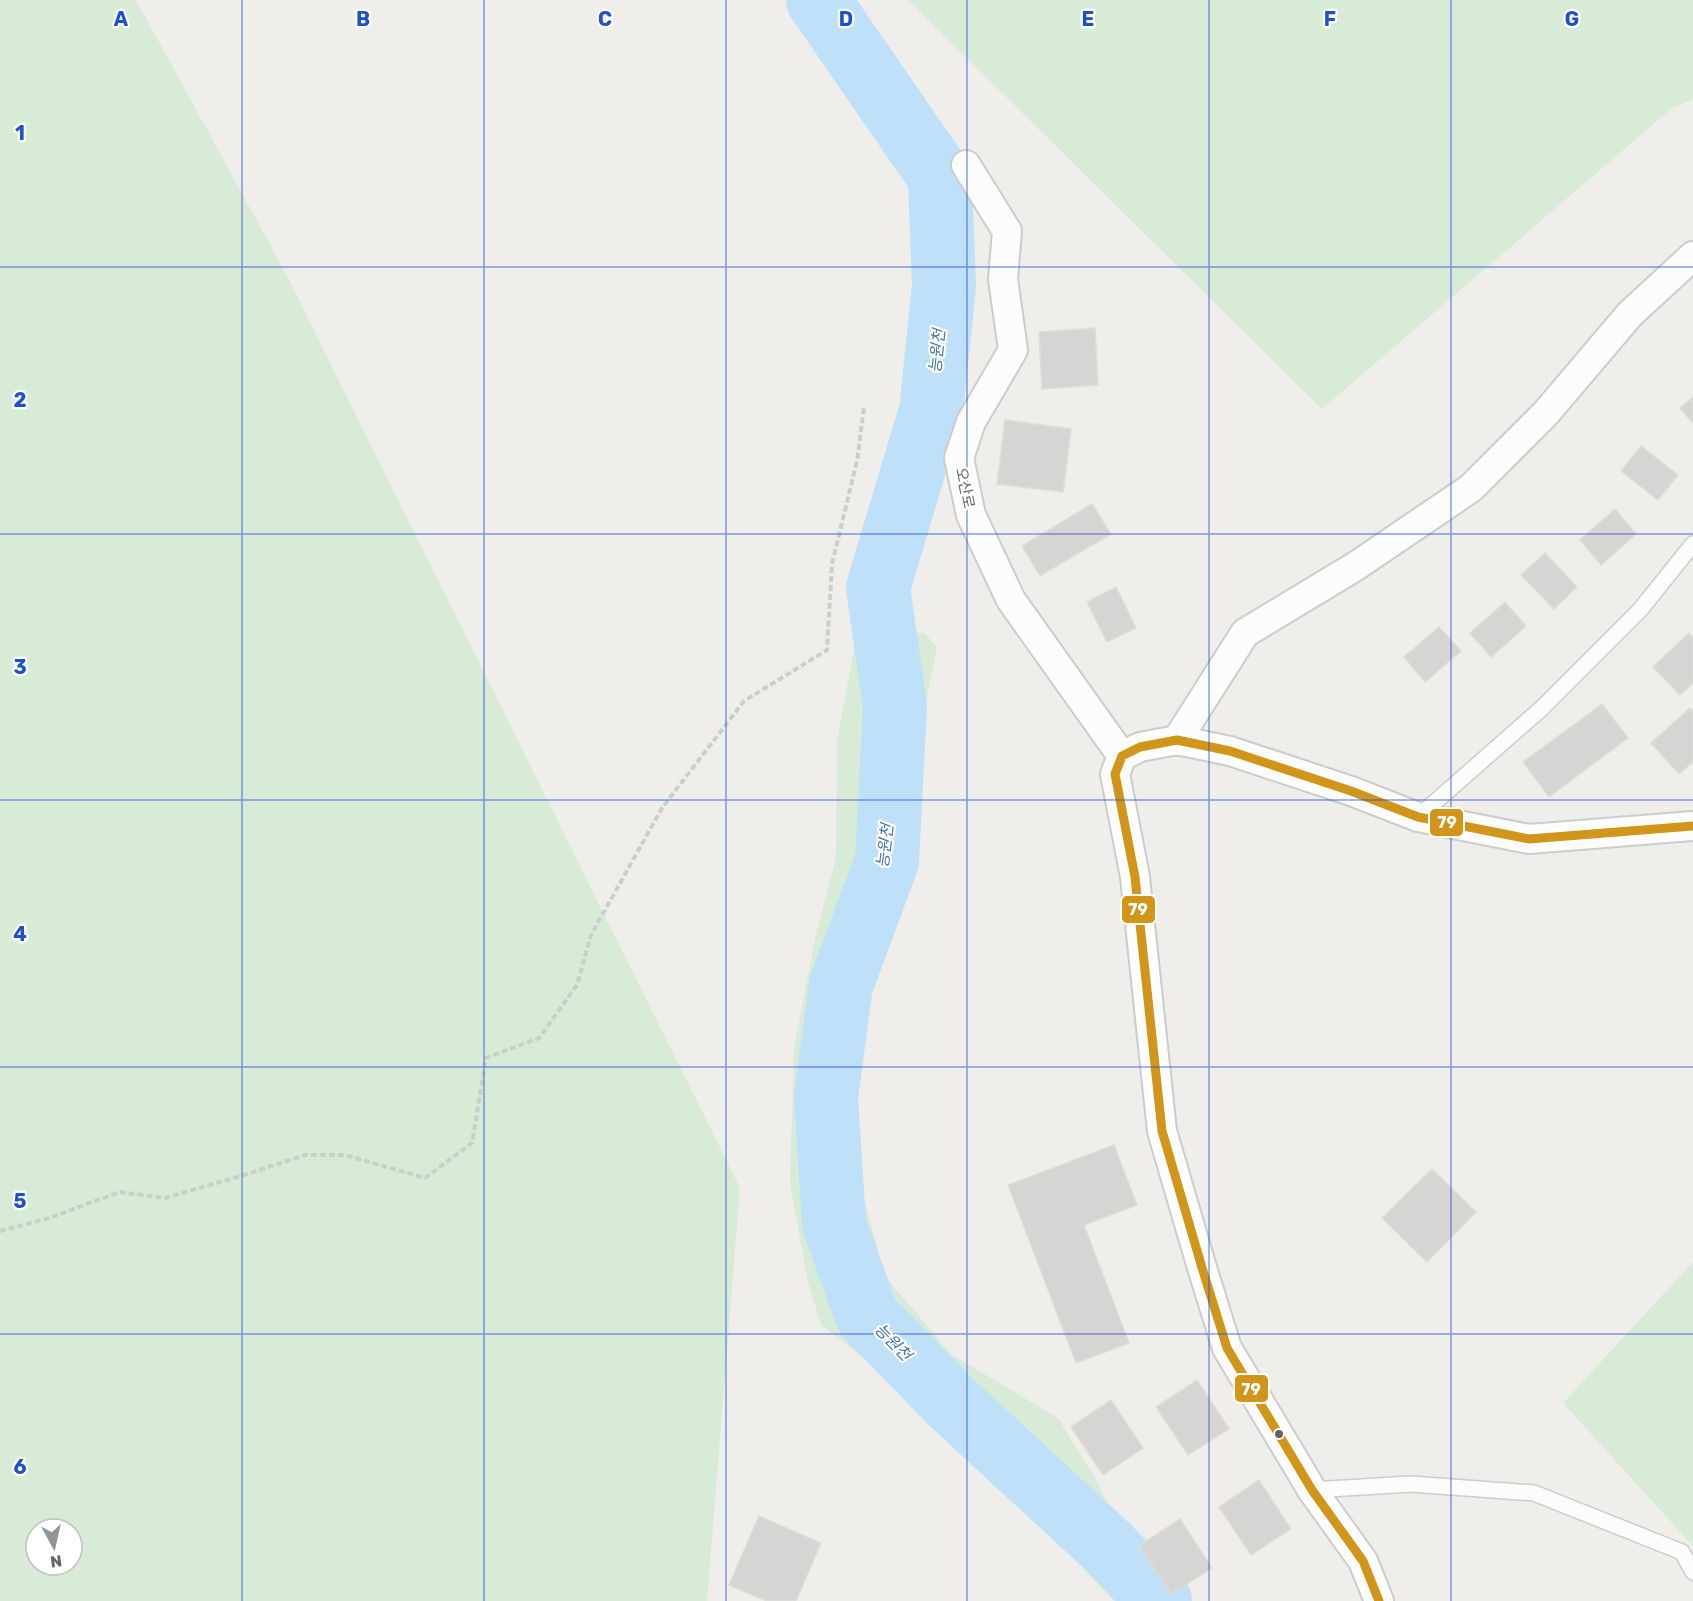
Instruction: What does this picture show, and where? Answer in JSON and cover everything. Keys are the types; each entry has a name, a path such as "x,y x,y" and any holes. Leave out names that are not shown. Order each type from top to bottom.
{"street":[{"name":"오산로","path":"966,165 1007,231 1003,279 1013,350 971,422 959,458 971,515 1011,600 1122,756"},
{"path":"1177,740 1245,633 1356,566 1471,488 1546,413 1630,314 1693,256"},
{"path":"1379,1601 1363,1561 1312,1490 1227,1348 1203,1271 1162,1131 1135,877 1115,774 1122,756 1140,747 1177,740 1230,751 1351,791 1418,817 1529,839 1693,826"}],"lane":[{"path":"1418,817 1542,708 1640,610 1693,544"},
{"path":"1312,1490 1411,1484 1533,1493 1682,1552 1693,1572"}],"path":[{"path":"0,1232 49,1218 120,1192 165,1198 305,1155 345,1155 425,1178 472,1143 486,1058 539,1038 577,985 591,935 662,808 744,701 827,650 832,564 857,461 864,407"}],"green space":[{"path":"0,0 136,0 285,272 740,1188 707,1601 0,1601"},
{"path":"908,0 1693,0 1693,99 1671,109 1322,409"},
{"path":"924,633 937,647 907,797 886,883 848,1140 885,1276 951,1354 1058,1418 1098,1483 1135,1560 1171,1601 1165,1601 1109,1545 956,1402 868,1314 836,1223 828,1095 844,985 889,861 894,639 903,635"},
{"path":"878,641 885,704 877,858 836,977 820,1093 827,1227 864,1324 1145,1601 1114,1601 1090,1576 1034,1505 962,1436 821,1325 808,1282 790,1183 794,1048 817,930 836,858 837,742 854,649"},
{"path":"1693,1262 1693,1546 1563,1403"}],"building":[{"path":"1095,328 1098,385 1042,389 1039,332"},
{"path":"1693,397 1693,423 1680,408"},
{"path":"1005,420 1071,429 1063,492 997,484"},
{"path":"1641,446 1678,475 1658,500 1621,471"},
{"path":"1092,504 1111,534 1040,576 1022,546"},
{"path":"1615,509 1636,534 1601,565 1580,540"},
{"path":"1545,553 1577,587 1554,609 1521,575"},
{"path":"1116,587 1136,628 1107,642 1087,602"},
{"path":"1505,602 1526,626 1491,657 1470,633"},
{"path":"1439,627 1461,651 1425,682 1404,657"},
{"path":"1689,633 1693,638 1693,683 1680,695 1653,667"},
{"path":"1602,704 1628,738 1549,797 1523,762"},
{"path":"1690,708 1693,711 1693,762 1679,774 1651,743"},
{"path":"1114,1145 1137,1205 1084,1225 1129,1343 1076,1363 1008,1185"},
{"path":"1432,1169 1476,1212 1427,1262 1382,1218"},
{"path":"1197,1380 1229,1429 1188,1455 1156,1407"},
{"path":"1111,1400 1143,1448 1103,1475 1071,1427"},
{"path":"1259,1480 1291,1529 1251,1555 1219,1507"},
{"path":"759,1516 821,1543 796,1601 767,1601 729,1585"},
{"path":"1180,1519 1212,1568 1171,1594 1139,1546"}],"waterway":[{"name":"능원천","path":"818,0 940,177 944,286 931,411 878,588 895,706 887,861 841,985 826,1097 834,1224 867,1316 952,1403 1107,1546 1160,1601"}],"transit line":[{"name":"79","path":"1379,1601 1363,1561 1312,1490 1227,1348 1203,1271 1162,1131 1135,877 1115,774 1122,756 1140,747 1177,740 1230,751 1351,791 1418,817 1529,839 1693,826"}]}
